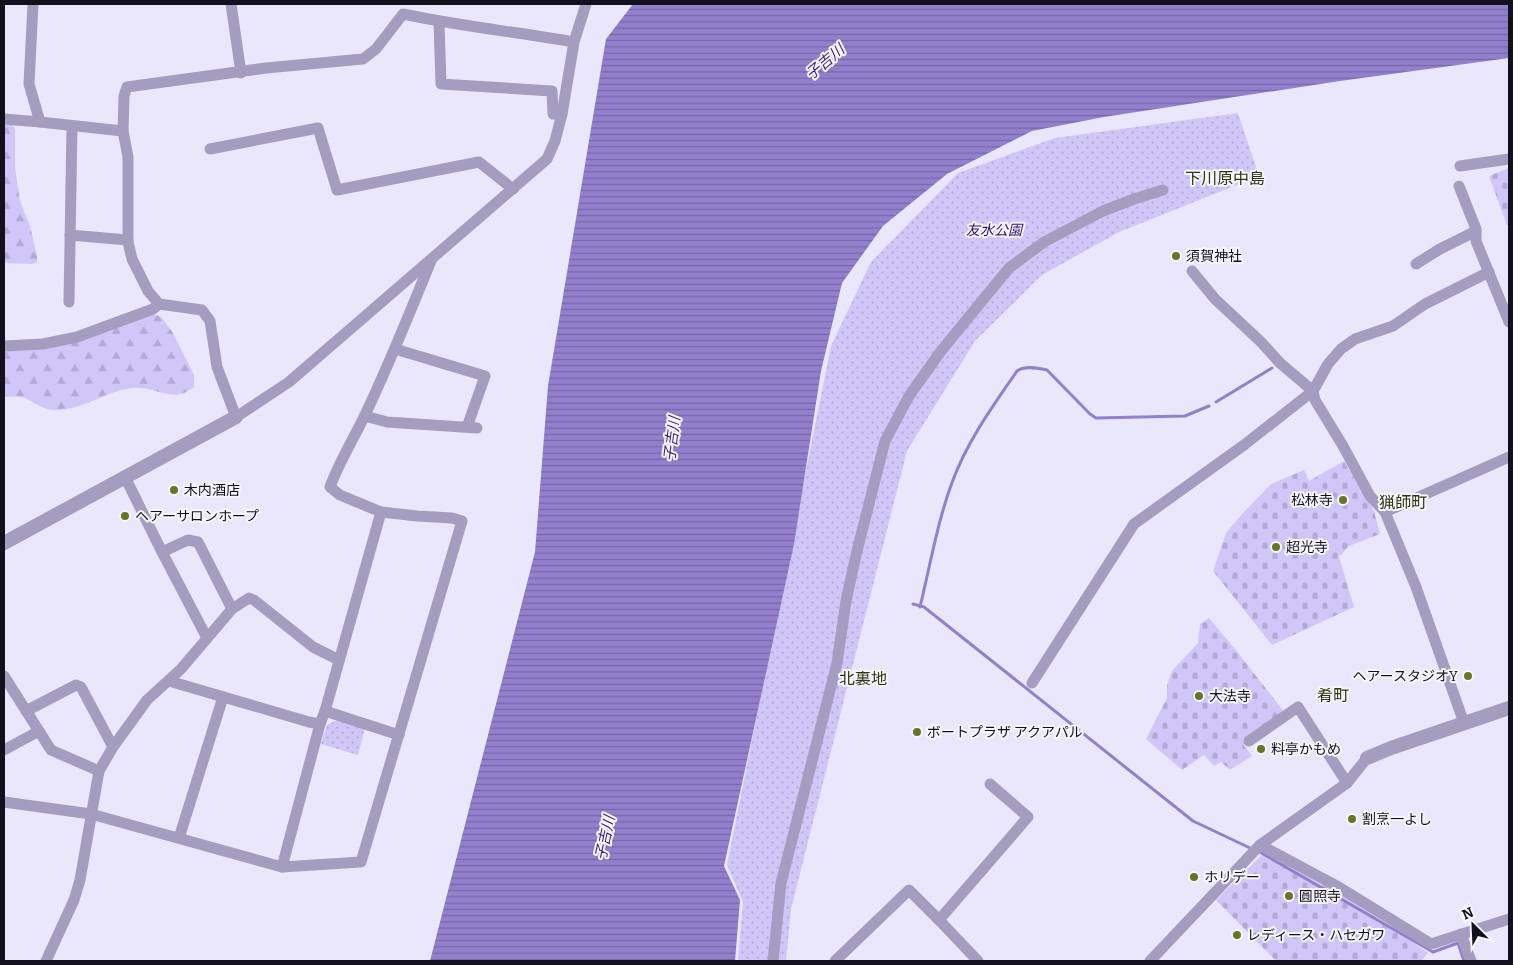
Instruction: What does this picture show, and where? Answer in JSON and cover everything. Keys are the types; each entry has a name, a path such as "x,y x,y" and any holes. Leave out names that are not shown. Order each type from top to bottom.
{"street":[{"path":"33,4 29,84 40,122"},
{"path":"231,4 241,73"},
{"path":"5,538 125,478 236,417 289,382 547,159 555,141 562,114 574,42 586,4"},
{"path":"236,417 217,367 210,321 202,310 159,304 148,291 132,259 128,240 128,157 123,130 124,96 127,86 241,73 266,68 363,59 376,49 403,14 439,22 500,29 574,42"},
{"path":"439,22 441,84 552,91 553,114 562,114"},
{"path":"4,119 123,130"},
{"path":"69,302 72,126"},
{"path":"210,149 318,128 337,190 479,162 513,189"},
{"path":"1460,166 1509,160"},
{"path":"1458,186 1476,231 1476,241 1506,305 1509,322"},
{"path":"773,961 781,883 837,663 852,573 864,518 885,441 909,396 941,351 1009,268 1044,242 1103,212 1134,199 1163,190"},
{"path":"1416,264 1440,249 1476,231"},
{"path":"70,235 128,240"},
{"path":"4,802 91,814 282,867 362,862 462,521 452,518 381,512 340,495 330,487 394,349 432,257"},
{"path":"1192,271 1215,298 1262,342 1280,363 1312,391 1370,496 1385,512 1416,587 1464,723"},
{"path":"1032,682 1134,524 1244,445 1312,391 1328,364 1341,349 1355,339 1393,326 1425,304 1489,272"},
{"path":"4,346 43,344 77,337 153,310 159,304"},
{"path":"364,416 387,422 472,428 485,376 394,349"},
{"path":"1385,512 1509,457"},
{"path":"125,478 207,638"},
{"path":"282,867 320,724 381,512"},
{"path":"162,552 188,540 198,542 232,609"},
{"path":"46,961 74,900 80,880 99,771 113,747 148,700 169,681 232,609 248,598 254,600 313,647 338,660"},
{"path":"4,676 51,750 99,771"},
{"path":"169,681 320,724"},
{"path":"26,711 76,685 81,687 113,747"},
{"path":"179,838 223,697"},
{"path":"1249,741 1298,707 1347,784"},
{"path":"1150,961 1260,845 1347,784 1367,758 1509,708"},
{"path":"325,711 399,735"},
{"path":"4,750 39,731"},
{"path":"939,920 1028,817 990,784"},
{"path":"1260,845 1337,886 1430,944 1509,919"},
{"path":"835,961 909,890 978,961"},
{"path":"1461,934 1471,961"}],"green space":[{"name":"友水公園","path":"1238,113 1259,176 1119,232 1042,275 975,341 907,451 791,909 786,961 738,961 743,902 727,865 831,346 871,262 958,173 1055,138"},
{"path":"4,124 11,124 15,128 15,168 20,201 30,226 37,256 37,262 32,264 7,263 4,261"},
{"path":"1509,168 1509,224 1507,225 1489,176"},
{"path":"154,314 161,317 173,333 194,375 194,387 186,392 171,394 149,389 132,388 75,407 55,410 43,408 21,397 4,397 4,351 79,341"},
{"path":"1344,461 1374,511 1380,534 1349,546 1339,557 1354,607 1272,645 1213,571 1226,533 1271,484 1304,470 1309,481"},
{"path":"1209,618 1285,713 1243,744 1252,756 1230,770 1221,762 1214,766 1204,755 1182,770 1146,739 1167,698 1167,685 1172,671 1198,643 1200,624"},
{"path":"337,720 365,728 358,755 321,744 327,725"},
{"path":"1264,853 1345,896 1428,953 1421,961 1276,961 1216,900"}],"water":[{"name":"子吉川","path":"633,4 1509,4 1509,58 1340,81 1104,117 1032,131 947,174 883,226 842,283 821,371 794,544 724,866 740,900 735,961 430,961 535,552 548,386 606,39"}],"waterway":[{"path":"920,607 939,527 959,465 990,410 1017,371 1027,368 1047,370 1096,418 1185,416 1209,406"},
{"path":"1216,402 1272,368"},
{"path":"913,604 924,607 1193,821 1250,848"},
{"path":"1258,851 1433,952 1458,943 1464,961"}],"place":[{"name":"須賀神社","path":"1176,256"},
{"name":"木内酒店","path":"174,490"},
{"name":"松林寺","path":"1343,500"},
{"name":"ヘアーサロンホープ","path":"125,516"},
{"name":"超光寺","path":"1276,547"},
{"name":"ヘアースタジオY","path":"1468,676"},
{"name":"大法寺","path":"1199,696"},
{"name":"ボートプラザ アクアパル","path":"917,732"},
{"name":"料亭かもめ","path":"1261,749"},
{"name":"割烹一よし","path":"1352,819"},
{"name":"ホリデー","path":"1194,877"},
{"name":"圓照寺","path":"1289,896"},
{"name":"レディース・ハセガワ","path":"1237,935"}],"district":[{"name":"下川原中島","path":"1225,178"},
{"name":"猟師町","path":"1403,502"},
{"name":"北裏地","path":"863,678"},
{"name":"肴町","path":"1333,695"}]}
